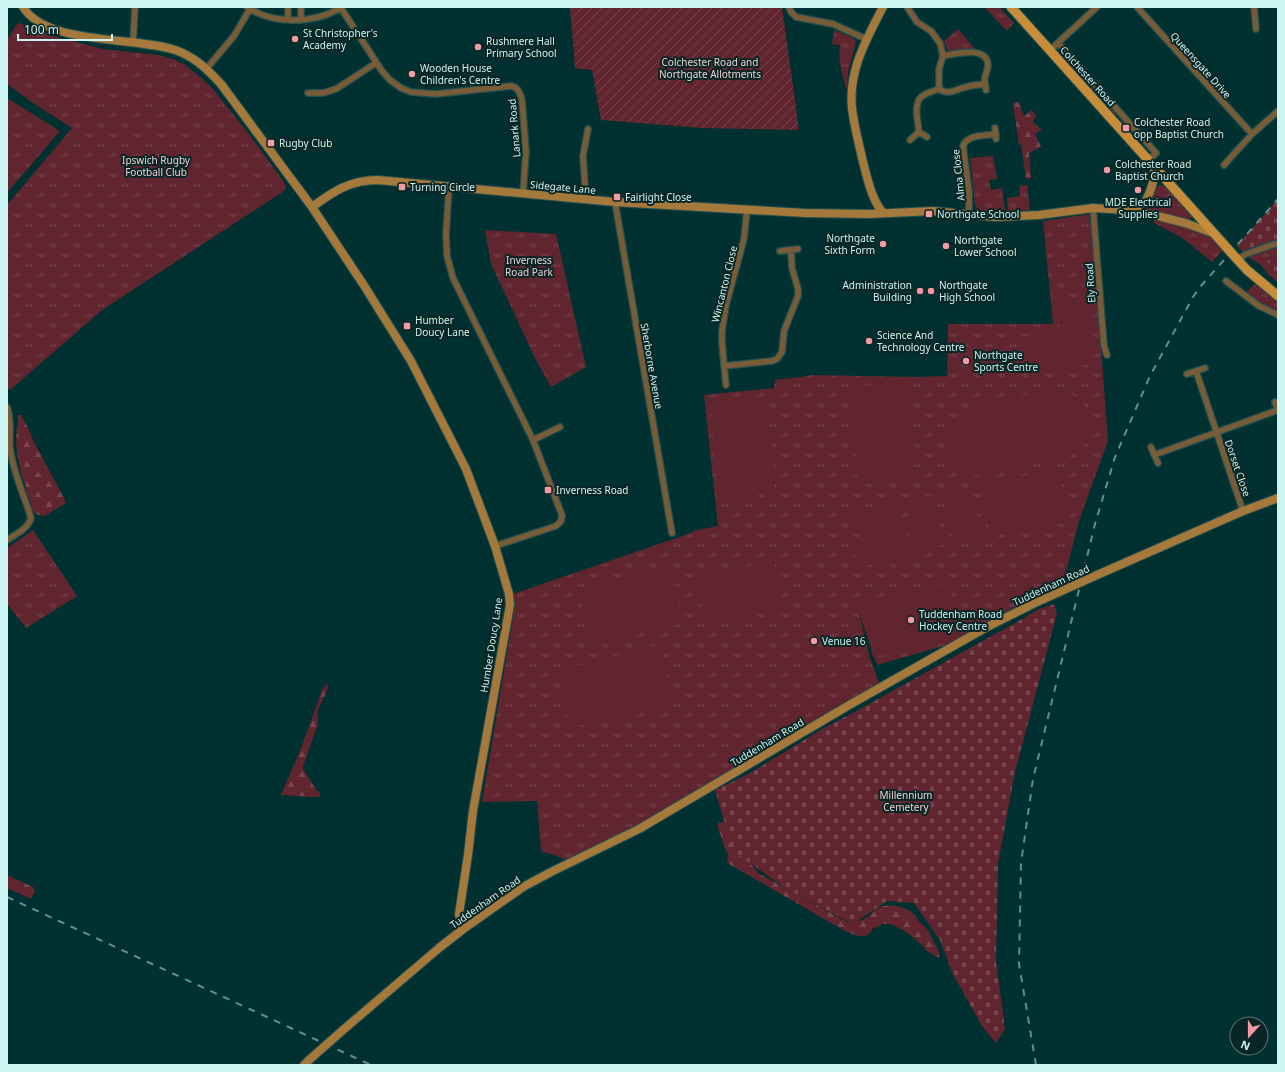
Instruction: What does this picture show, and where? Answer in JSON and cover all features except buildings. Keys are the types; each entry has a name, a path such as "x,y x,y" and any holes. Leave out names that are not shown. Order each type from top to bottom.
{"main road":[{"name":"Colchester Road","path":"1011,7 1236,258 1261,283 1278,296"}],"street":[{"name":"Humber Doucy Lane","path":"23,7 36,21 53,29 90,37 152,44 179,51 188,55 207,68 312,207 365,287 410,361 466,469 495,546 509,594 510,605 473,811 459,914 462,930"},
{"path":"133,43 135,7"},
{"path":"288,7 288,20"},
{"path":"301,7 301,20"},
{"path":"207,68 234,36 248,8 272,18 301,20 326,14 341,7"},
{"name":"Lanark Road","path":"341,7 376,63 390,80 401,88 411,92 436,94 511,86 517,88 522,100 526,152 523,194"},
{"path":"789,7 793,15 800,18 833,24 866,39"},
{"path":"883,7 859,55 852,92 852,107 871,192 878,207 883,213"},
{"path":"907,7 920,25 935,36 940,44 943,56 939,68 939,89"},
{"path":"1050,50 1097,7"},
{"name":"Queensgate Drive","path":"1137,7 1252,134"},
{"path":"1254,7 1256,29"},
{"name":"Colchester Road","path":"1058,42 1156,153 1151,163 1154,175 1152,187 1142,206 1136,212"},
{"path":"943,56 973,52 982,54 988,63 985,78 986,90"},
{"path":"308,93 323,93 336,89 376,63"},
{"path":"919,132 917,107 918,100 923,95 939,89 947,93 964,87 985,84"},
{"path":"1224,165 1252,134 1278,111"},
{"path":"586,200 583,156 588,129"},
{"path":"919,132 927,137"},
{"path":"910,140 919,132"},
{"name":"Alma Close","path":"969,215 970,204 963,146 966,140 971,138 996,134"},
{"path":"1152,187 1165,179"},
{"name":"Sidegate Lane","path":"312,207 339,188 367,180 378,180 586,200 805,213 870,214 933,211 984,217 1008,217 1039,215 1093,208 1111,209 1136,212 1185,223 1213,233"},
{"path":"449,187 446,234 447,256 453,278 533,440 562,518 556,526 495,546"},
{"path":"870,214 871,192"},
{"name":"Sherborne Avenue","path":"616,202 672,533"},
{"name":"Ely Road","path":"1093,208 1104,346 1107,355"},
{"name":"Wincanton Close","path":"726,385 722,343 723,324 726,305 744,239 746,210"},
{"path":"1236,258 1278,243"},
{"path":"780,251 798,248"},
{"path":"724,366 772,361 777,359 781,354 784,331 795,304 798,292 792,268 790,250"},
{"path":"1226,281 1259,306 1278,315"},
{"path":"1188,374 1205,368"},
{"name":"Dorset Close","path":"1196,371 1243,511"},
{"name":"Dorset Close","path":"1154,455 1278,410 1275,402"},
{"path":"7,407 9,414 10,448 17,481 31,518 26,527 7,540"},
{"path":"533,440 560,427"},
{"path":"1151,447 1158,463"},
{"name":"Tuddenham Road","path":"307,1063 343,1030 439,948 462,930 530,884 551,872 639,829 987,627 1039,601 1097,575 1243,511 1278,498"}],"green space":[{"name":"Colchester Road and Northgate Allotments","path":"570,7 782,7 799,130 702,128 601,120 592,70 575,68"},
{"path":"984,7 999,7 1014,23 1007,31"},
{"name":"Ipswich Rugby Football Club","path":"20,23 53,36 103,49 158,55 184,64 214,90 286,185 286,189 102,310 10,390 7,387 7,205 72,128 7,84 7,40 16,25"},
{"path":"958,29 976,50 948,51 944,41"},
{"path":"834,30 853,38 856,42 848,72 847,90 840,63 840,45 832,44"},
{"path":"1061,52 1121,119 1110,110 1061,56"},
{"path":"7,98 60,131 7,193"},
{"path":"1019,102 1024,116 1032,110 1036,116 1033,122 1042,130 1035,134 1041,147 1029,153 1031,178 1026,179 1013,103"},
{"path":"993,156 997,179 989,180 991,190 1002,188 1005,211 980,211 975,205 970,158"},
{"path":"1027,185 1030,210 1008,211 1007,198 1020,196 1019,186"},
{"path":"1162,185 1166,186 1192,215 1190,220 1148,209 1148,202 1151,194 1156,188"},
{"path":"1278,199 1278,239 1242,251 1237,246"},
{"path":"1091,214 1108,441 1079,521 1064,579 950,644 877,665 858,610 870,658 880,685 635,827 568,860 541,851 537,801 482,802 515,606 513,594 691,533 693,531 718,526 704,395 774,388 775,380 810,375 917,377 947,376 948,324 1053,324 1043,221"},
{"path":"1154,220 1198,230 1209,236 1223,250 1212,262 1181,237 1154,223"},
{"name":"Inverness Road Park","path":"485,230 556,234 586,367 551,387 535,358 491,264"},
{"path":"1278,246 1278,255 1268,261 1266,265 1266,272 1261,265 1248,257"},
{"path":"1278,255 1278,283 1266,272 1266,265 1268,261"},
{"path":"1255,284 1278,302 1278,312 1245,293"},
{"path":"1087,297 1089,327 1060,329 1058,299"},
{"path":"1087,329 1090,364 1025,370 1022,337"},
{"path":"907,383 915,478 858,483 850,387"},
{"path":"1059,390 1072,394 1083,403 1089,413 1091,425 1089,437 1086,442 1081,448 1070,456 978,476 965,472 955,465 948,456 945,446 945,436 948,426 955,416 966,408 1044,391"},
{"path":"767,398 775,493 718,498 710,402"},
{"path":"18,415 21,415 65,500 65,504 45,516 39,515 33,511 29,498 26,494 26,488 16,447"},
{"path":"1058,469 1069,520 991,537 980,485"},
{"path":"972,488 981,538 953,543 944,493"},
{"path":"935,495 944,545 915,550 906,500"},
{"path":"898,501 904,524 856,535 851,512"},
{"path":"904,528 910,557 858,567 852,538"},
{"path":"33,530 77,596 26,628 7,604 7,548"},
{"path":"774,561 783,609 705,625 696,578"},
{"path":"671,566 683,623 591,643 578,588"},
{"name":"Tuddenham Road Hockey Centre","path":"948,583 960,638 873,657 861,603"},
{"name":"Millennium Cemetery","path":"1054,604 1057,613 1015,772 998,863 996,961 1005,1029 996,1043 982,1026 953,974 940,940 914,903 887,901 853,924 785,888 733,851 715,790 750,773 822,729 1039,609"},
{"path":"660,645 673,702 572,728 557,671"},
{"path":"327,683 328,688 317,712 317,727 303,766 303,769 317,791 320,792 320,797 281,795 300,751 322,690"},
{"path":"724,822 727,824 747,859 758,873 849,923 868,917 882,906 902,907 914,914 928,931 938,949 939,958 927,951 905,931 891,924 882,924 873,928 865,936 859,936 847,932 729,864 727,860 728,854 718,828 718,823"},
{"path":"7,875 33,887 35,891 31,899 7,888"}],"railway":[{"path":"1036,1065 1019,964 1021,863 1033,779 1095,524 1115,457 1150,376 1193,297 1200,287 1278,199"},
{"path":"7,897 371,1065"}],"place":[{"name":"St Christopher's Academy","path":"295,39"},
{"name":"Rushmere Hall Primary School","path":"478,47"},
{"name":"Wooden House Children's Centre","path":"412,74"},
{"name":"Colchester Road opp Baptist Church","path":"1126,128"},
{"name":"Rugby Club","path":"271,143"},
{"name":"Colchester Road Baptist Church","path":"1107,170"},
{"name":"Turning Circle","path":"402,187"},
{"name":"MDE Electrical Supplies","path":"1138,190"},
{"name":"Fairlight Close","path":"617,197"},
{"name":"Northgate School","path":"929,214"},
{"name":"Northgate Sixth Form","path":"883,244"},
{"name":"Northgate Lower School","path":"946,246"},
{"name":"Administration Building","path":"920,291"},
{"name":"Northgate High School","path":"931,291"},
{"name":"Humber Doucy Lane","path":"407,326"},
{"name":"Science And Technology Centre","path":"869,341"},
{"name":"Northgate Sports Centre","path":"966,361"},
{"name":"Inverness Road","path":"548,490"},
{"name":"Tuddenham Road Hockey Centre","path":"911,620"},
{"name":"Venue 16","path":"814,641"}]}
